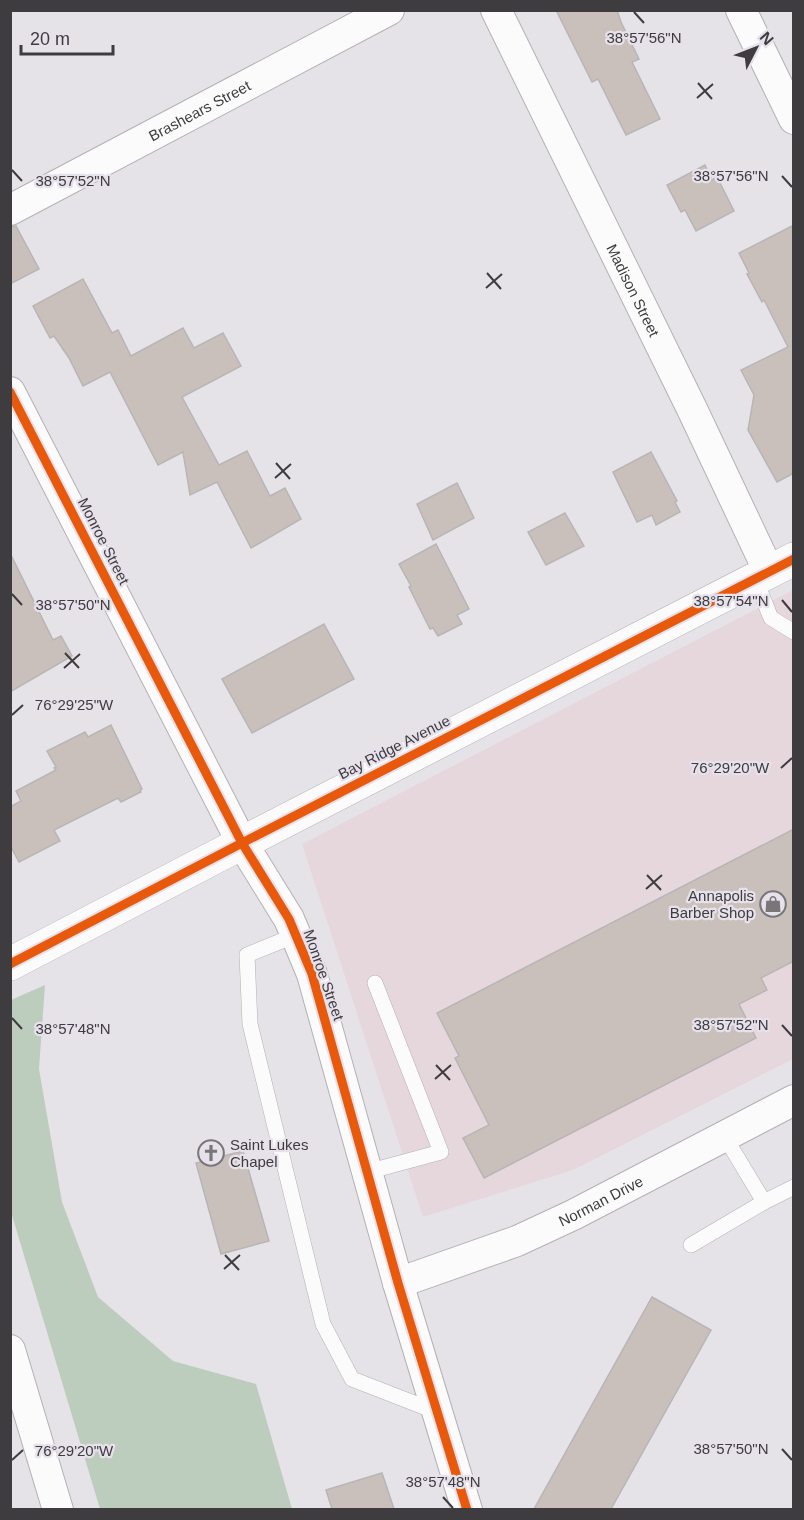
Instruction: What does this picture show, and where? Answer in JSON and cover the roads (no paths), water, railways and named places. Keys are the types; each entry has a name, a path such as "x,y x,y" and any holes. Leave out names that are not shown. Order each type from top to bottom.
{"main road":[{"name":"Bay Ridge Avenue","path":"10,964 778,570"}],"street":[{"name":"Brashears Street","path":"10,210 389,10"},
{"name":"Madison Street","path":"496,10 692,409 778,570"},
{"path":"741,10 794,119"},
{"name":"Monroe Street","path":"10,392 242,843 289,919 312,974 367,1172 467,1509"},
{"name":"Norman Drive","path":"399,1282 526,1237 573,1215 794,1100"},
{"path":"10,1350 50,1506"}],"lane":[{"path":"778,570 771,618 794,632"},
{"path":"296,936 247,955 250,1024 323,1324 352,1379 437,1412"},
{"path":"367,1172 441,1152 375,983"},
{"path":"725,1137 764,1202"},
{"path":"691,1245 794,1187"}],"place":[{"name":"Annapolis Barber Shop","path":"773,904"},
{"name":"Saint Lukes Chapel","path":"211,1153"}]}
